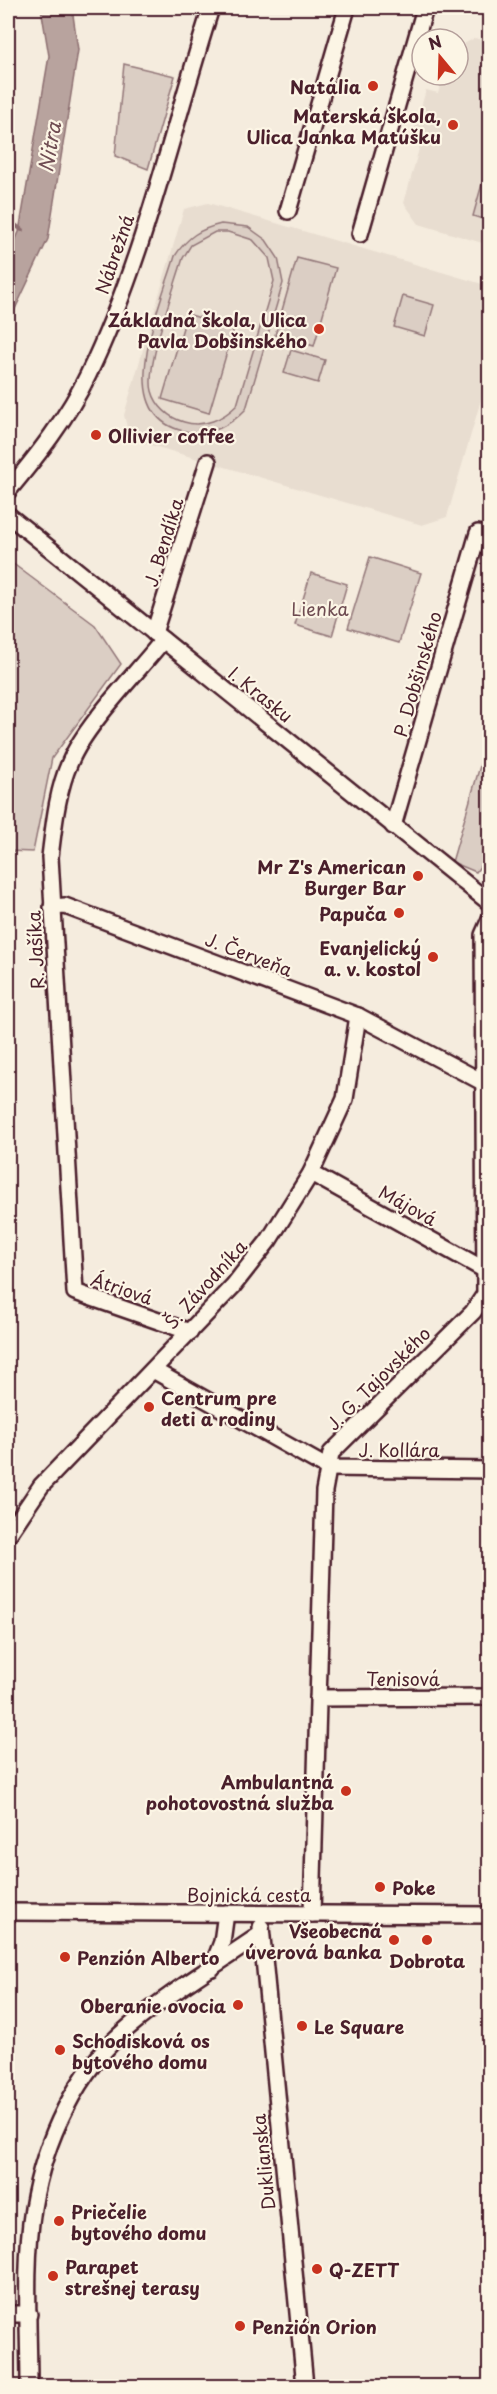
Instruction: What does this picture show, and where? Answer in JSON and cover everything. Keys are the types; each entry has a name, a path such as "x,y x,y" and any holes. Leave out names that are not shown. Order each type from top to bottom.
{"street":[{"name":"Nábrežná","path":"8,491 42,450 87,377 128,280 211,8"},
{"path":"288,211 347,8"},
{"path":"360,234 425,8"},
{"name":"J. Bendíka","path":"158,637 208,462"},
{"name":"I. Krasku","path":"8,515 489,903"},
{"name":"P. Dobšinského","path":"393,826 478,533"},
{"name":"R. Jašíka","path":"75,1292 52,907 50,857 52,836 55,814 70,761 158,637"},
{"name":"J. Červeňa","path":"52,907 65,906 358,1016 487,1085"},
{"name":"J. G. Tajovského","path":"312,1914 324,1491 331,1453 473,1312 487,1294 485,1270 487,1085 483,935 489,919"},
{"name":"Š. Závodníka","path":"8,1535 41,1486 233,1286 269,1240 311,1173 345,1099 358,1016"},
{"name":"Májová","path":"311,1173 485,1270"},
{"name":"Átriová","path":"75,1292 190,1332"},
{"name":"J. Kollára","path":"153,1370 328,1468 489,1470"},
{"name":"Tenisová","path":"318,1698 489,1697"},
{"name":"Bojnická cesta","path":"8,1912 489,1915"},
{"path":"212,1969 222,1942 226,1913"},
{"name":"Duklianska","path":"261,1913 261,1934 305,2386"},
{"path":"29,2386 33,2208 49,2146 74,2094 98,2057 129,2026 261,1934"},
{"path":"8,2314 29,2314"}],"shaded area":[{"name":"Materská škola, Ulica Janka Matúšku","path":"475,38 489,43 489,245 419,224 404,203 420,145 411,142 426,90 438,93 440,87 470,87 470,41"},
{"name":"Základná škola, Ulica Pavla Dobšinského","path":"208,203 489,286 489,372 447,517 422,525 130,439 124,415 184,209"}],"green space":[{"path":"124,64 175,76 148,169 115,156"},
{"path":"489,159 490,221 473,216"},
{"path":"221,224 248,227 266,240 278,258 283,283 246,409 234,420 220,428 197,433 164,423 150,406 145,383 146,357 160,301 175,256 189,239","holes":["215,232 228,232 253,240 269,258 274,281 237,405 213,421 191,424 173,418 157,402 152,391 153,364 183,258 191,245"]},
{"path":"297,258 336,268 314,346 275,335"},
{"path":"403,296 434,305 425,336 394,327"},
{"path":"187,314 234,328 209,413 162,399"},
{"path":"291,350 325,360 318,383 284,373"},
{"path":"370,557 421,573 399,643 348,628"},
{"path":"8,560 95,625 121,664 52,758 33,852 8,851"},
{"name":"Lienka","path":"311,573 347,584 332,636 295,625"},
{"path":"489,735 489,854 476,872 452,862"}],"water":[{"name":"Nitra","path":"41,8 72,8 78,50 48,239 8,324 8,257 19,232 49,56"}],"waterway":[{"path":"8,220 22,230"}],"place":[{"name":"Natália","path":"373,86"},
{"name":"Materská škola, Ulica Janka Matúšku","path":"453,125"},
{"name":"Základná škola, Ulica Pavla Dobšinského","path":"319,329"},
{"name":"Ollivier coffee","path":"96,435"},
{"name":"Mr Z's American Burger Bar","path":"418,876"},
{"name":"Papuča","path":"399,913"},
{"name":"Evanjelický a. v. kostol","path":"433,957"},
{"name":"Centrum pre deti a rodiny","path":"149,1407"},
{"name":"Ambulantná pohotovostná služba","path":"346,1791"},
{"name":"Poke","path":"380,1887"},
{"name":"Všeobecná úverová banka","path":"394,1940"},
{"name":"Dobrota","path":"427,1940"},
{"name":"Penzión Alberto","path":"65,1957"},
{"name":"Oberanie ovocia","path":"238,2005"},
{"name":"Le Square","path":"302,2026"},
{"name":"Schodisková os bytového domu","path":"60,2050"},
{"name":"Priečelie bytového domu","path":"59,2221"},
{"name":"Q-ZETT","path":"317,2269"},
{"name":"Parapet strešnej terasy","path":"53,2276"},
{"name":"Penzión Orion","path":"240,2326"}]}
